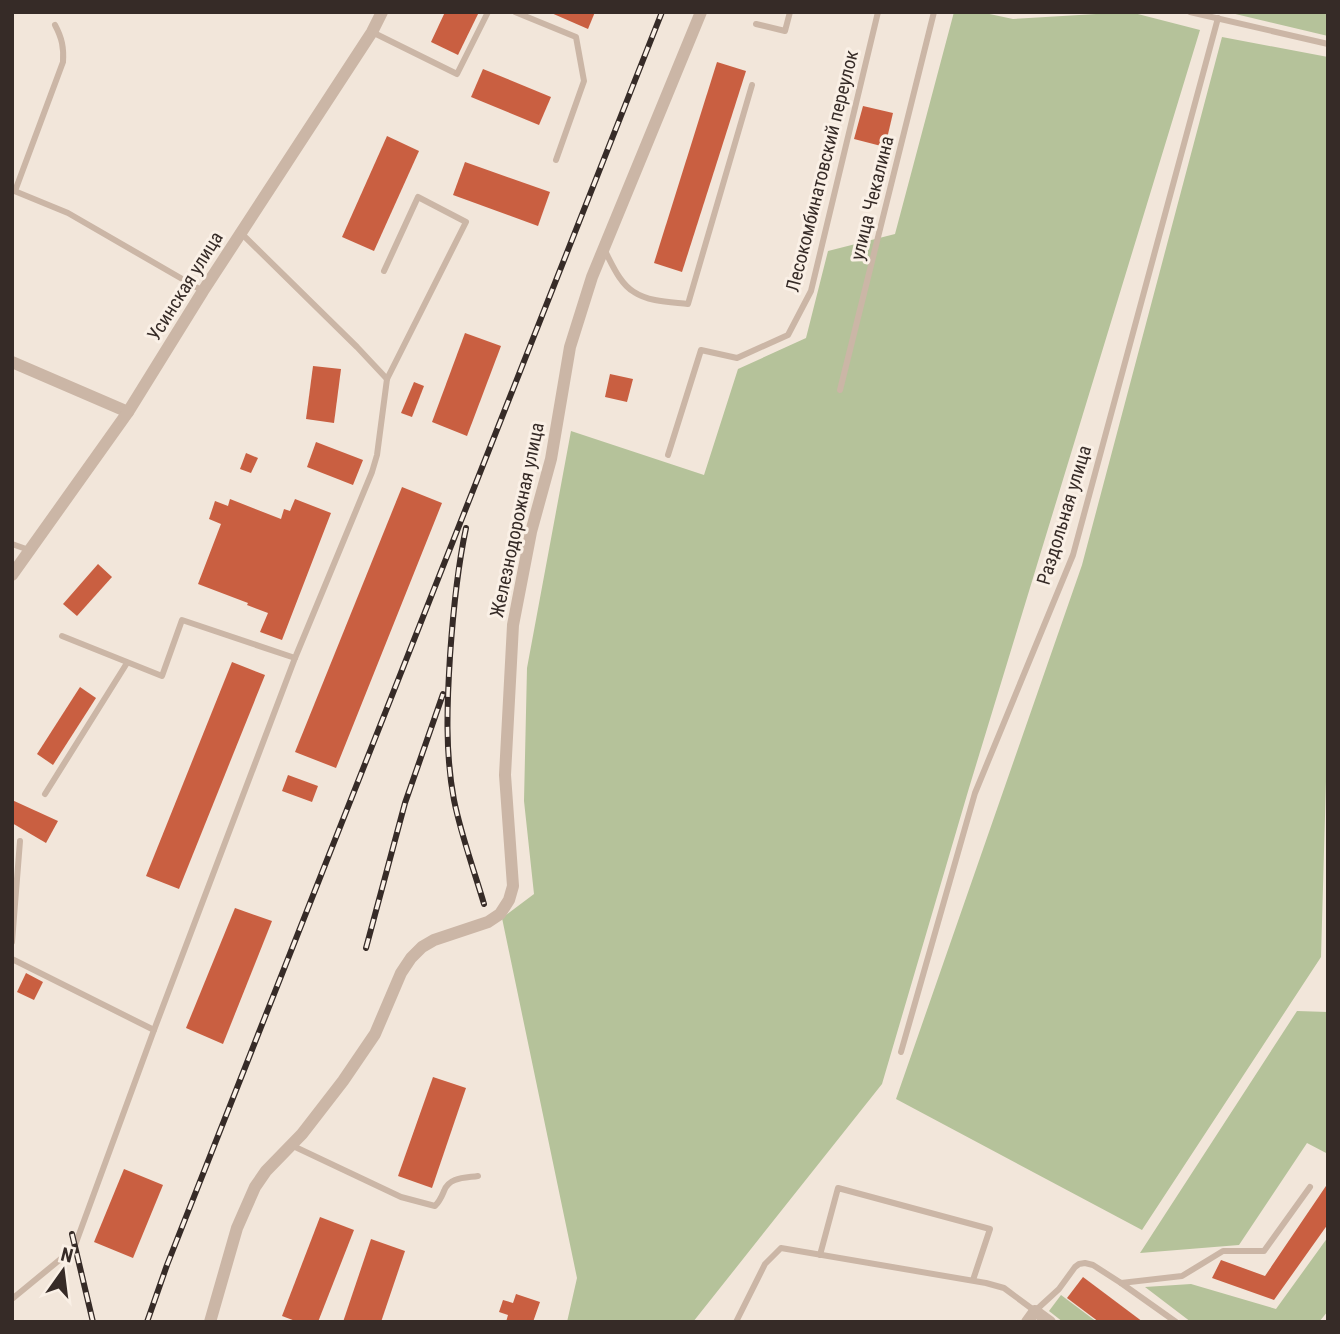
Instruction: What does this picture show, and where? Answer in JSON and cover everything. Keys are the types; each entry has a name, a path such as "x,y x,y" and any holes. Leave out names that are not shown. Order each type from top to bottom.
{"street":[{"name":"Усинская улица","path":"12,575 128,412 203,290 372,32 382,12"},
{"name":"Железнодорожная улица","path":"210,1322 237,1228 255,1187 266,1171 302,1134 360,1057 380,1023 401,973 411,958 434,940 488,922 500,914 509,900 513,886 505,775 513,625 531,532 551,458 570,347 592,277 701,12"},
{"path":"12,362 128,412"},
{"path":"1031,1316 1050,1322"}],"lane":[{"path":"372,32 457,74 488,12"},
{"path":"516,12 576,37 584,81 556,160"},
{"path":"756,24 785,31 790,12"},
{"name":"Лесокомбинатовский переулок","path":"668,455 701,349 737,358 788,335 811,291 878,12"},
{"name":"улица Чекалина","path":"840,390 934,12"},
{"path":"1190,12 1328,44"},
{"name":"Раздольная улица","path":"901,1052 975,793 1073,555 1218,18"},
{"path":"55,26 61,35 64,48 63,62 13,189 68,213 203,290"},
{"path":"604,250 624,283 633,292 652,299 688,304 752,85"},
{"path":"12,1299 74,1248 295,658 372,472 377,455 387,379 466,222 418,197 384,271"},
{"path":"242,233 387,379"},
{"path":"12,544 30,551"},
{"path":"62,636 162,676 182,620 295,658"},
{"path":"45,794 127,663"},
{"path":"12,942 19,841"},
{"path":"12,959 154,1030"},
{"path":"291,1145 401,1197 426,1205 435,1206 452,1180 478,1176"},
{"path":"1121,1283 1182,1276 1223,1251 1264,1251 1310,1187"},
{"path":"820,1255 838,1188 990,1229 973,1280"},
{"path":"736,1322 765,1264 781,1248 973,1280 1004,1288 1031,1316 1059,1289 1074,1267 1085,1263 1093,1265 1121,1283 1176,1322"}],"green space":[{"path":"954,12 980,12 1013,19 1130,12 1200,30 969,788 882,1084 693,1322 567,1322 577,1278 502,918 534,894 524,801 527,668 571,431 704,475 738,369 806,338 828,251 895,234"},
{"path":"1227,12 1328,12 1328,36"},
{"path":"1222,37 1328,57 1328,711 1321,957 1142,1230 896,1099 1082,565"},
{"path":"1297,1011 1328,1012 1328,1154 1307,1143 1239,1245 1140,1253"},
{"path":"1328,1237 1328,1311 1319,1322 1191,1322 1145,1287 1191,1284 1276,1309"},
{"path":"1061,1295 1097,1322 1063,1322 1049,1311"}],"building":[{"path":"445,12 479,12 458,55 431,42"},
{"path":"549,12 595,12 588,29"},
{"path":"717,62 746,71 682,272 654,263"},
{"path":"483,69 551,97 539,125 471,97"},
{"path":"863,106 893,113 885,147 854,139"},
{"path":"387,136 419,151 374,251 342,237"},
{"path":"465,162 550,192 538,226 453,195"},
{"path":"465,333 501,346 467,436 432,422"},
{"path":"313,366 341,369 334,423 306,419"},
{"path":"610,374 633,379 627,402 605,397"},
{"path":"414,382 424,386 412,417 401,413"},
{"path":"316,442 363,460 353,485 307,467"},
{"path":"246,453 258,458 251,473 240,469"},
{"path":"402,487 442,503 336,768 295,752"},
{"path":"230,499 281,519 284,509 290,511 295,499 331,513 282,640 260,632 268,613 198,584 221,524 209,519 215,501 228,506"},
{"path":"98,564 112,577 77,616 63,604"},
{"path":"232,662 265,675 179,889 146,876"},
{"path":"80,687 96,698 53,765 37,754"},
{"path":"288,775 318,786 312,802 282,791"},
{"path":"12,800 58,821 46,843 12,823"},
{"path":"235,908 272,921 223,1044 186,1028"},
{"path":"26,973 43,982 34,1000 17,992"},
{"path":"433,1077 466,1088 432,1188 398,1176"},
{"path":"124,1169 163,1185 133,1258 94,1242"},
{"path":"1328,1183 1328,1224 1274,1300 1212,1278 1221,1260 1265,1276"},
{"path":"320,1217 354,1230 318,1322 298,1322 282,1316"},
{"path":"371,1239 405,1251 381,1322 343,1322"},
{"path":"1083,1277 1143,1322 1099,1322 1067,1298"},
{"path":"516,1294 540,1302 533,1322 506,1322 508,1315 499,1312 503,1300 513,1303"}],"railway":[{"path":"147,1322 167,1265 662,12"},
{"path":"466,528 452,624 448,746 457,813 484,904"},
{"path":"366,948 405,803 443,694"},
{"path":"72,1234 93,1322"}]}
